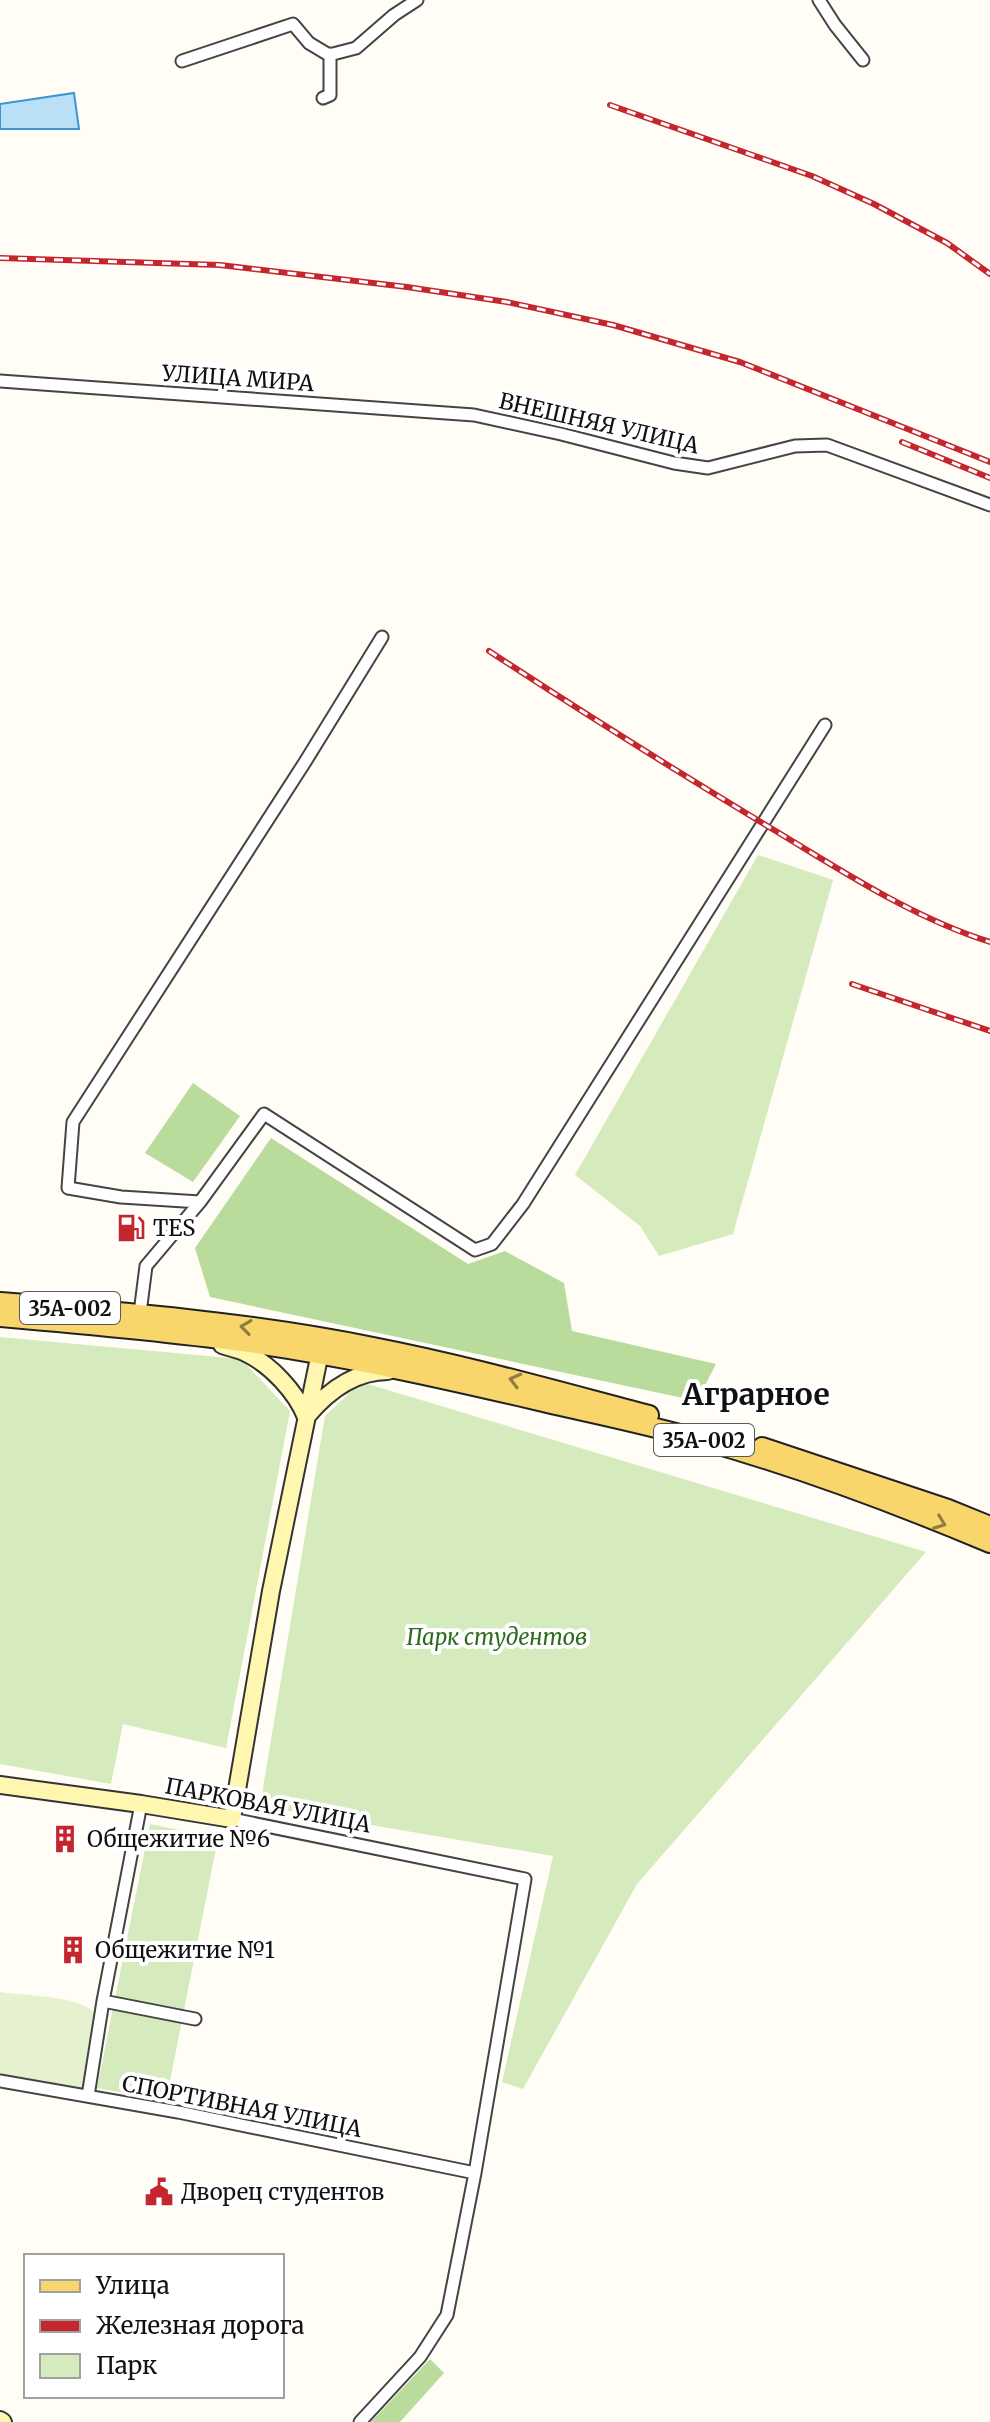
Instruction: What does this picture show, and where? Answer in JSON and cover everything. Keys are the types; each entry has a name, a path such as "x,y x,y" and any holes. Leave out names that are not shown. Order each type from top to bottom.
{"main road":[{"name":"35А-002","path":"0,1302 140,1313 321,1346 478,1370 709,1431 819,1464 990,1526"},
{"name":"35А-002","path":"0,1317 321,1346 408,1372 704,1440 801,1472 990,1543"}],"street":[{"path":"182,61 293,24 309,43 330,54 356,48 394,15 417,0"},
{"path":"819,0 863,60"},
{"path":"323,98 330,95 330,54"},
{"name":"УЛИЦА МИРА","path":"0,381 474,415"},
{"name":"ВНЕШНЯЯ УЛИЦА","path":"474,415 674,463 708,468 795,446 827,445 990,505"},
{"path":"200,1202 121,1197 68,1188 73,1122 382,637"},
{"path":"140,1313 146,1266 200,1202 264,1114 475,1250 492,1244 523,1204 825,725"},
{"path":"197,1337 239,1350 255,1359 287,1387 302,1406 306,1417"},
{"path":"232,1819 271,1591 321,1346"},
{"path":"306,1417 323,1397 358,1376 372,1371 408,1372"},
{"name":"ПАРКОВАЯ УЛИЦА","path":"0,1785 232,1819 525,1879 475,2173"},
{"path":"88,2096 141,1804"},
{"path":"103,2001 195,2019"},
{"name":"СПОРТИВНАЯ УЛИЦА","path":"0,2081 178,2112 475,2173"},
{"path":"360,2422 420,2357 447,2315 475,2173"}],"green space":[{"path":"758,855 833,880 733,1234 659,1256 640,1226 575,1175"},
{"path":"193,1083 240,1116 193,1182 145,1153"},
{"path":"271,1138 468,1264 505,1251 564,1283 572,1331 716,1364 697,1401 210,1297 195,1248"},
{"path":"0,1337 241,1359 290,1411 226,1748 123,1724 111,1784 0,1764"},
{"name":"Парк студентов","path":"361,1382 926,1552 637,1884 523,2089 502,2082 553,1856 260,1806 325,1416"},
{"path":"150,1824 218,1838 166,2101 97,2088"},
{"path":"0,1992 64,2000 87,2007 95,2013 88,2096 0,2079"},
{"path":"430,2359 444,2373 400,2422 371,2422"}],"water":[{"path":"74,93 79,129 0,129 0,104"}],"railway":[{"path":"610,105 812,176 874,204 947,243 990,274"},
{"path":"0,258 220,265 507,302 613,325 740,362 990,462"},
{"path":"902,442 990,478"},
{"path":"489,651 669,766 856,879 935,921 990,942"},
{"path":"852,984 990,1031"}],"place":[{"name":"TES","path":"131,1228"},
{"name":"Общежитие №6","path":"65,1839"},
{"name":"Общежитие №1","path":"73,1950"},
{"name":"Дворец студентов","path":"159,2192"}],"district":[{"name":"Аграрное","path":"756,1394"}]}
